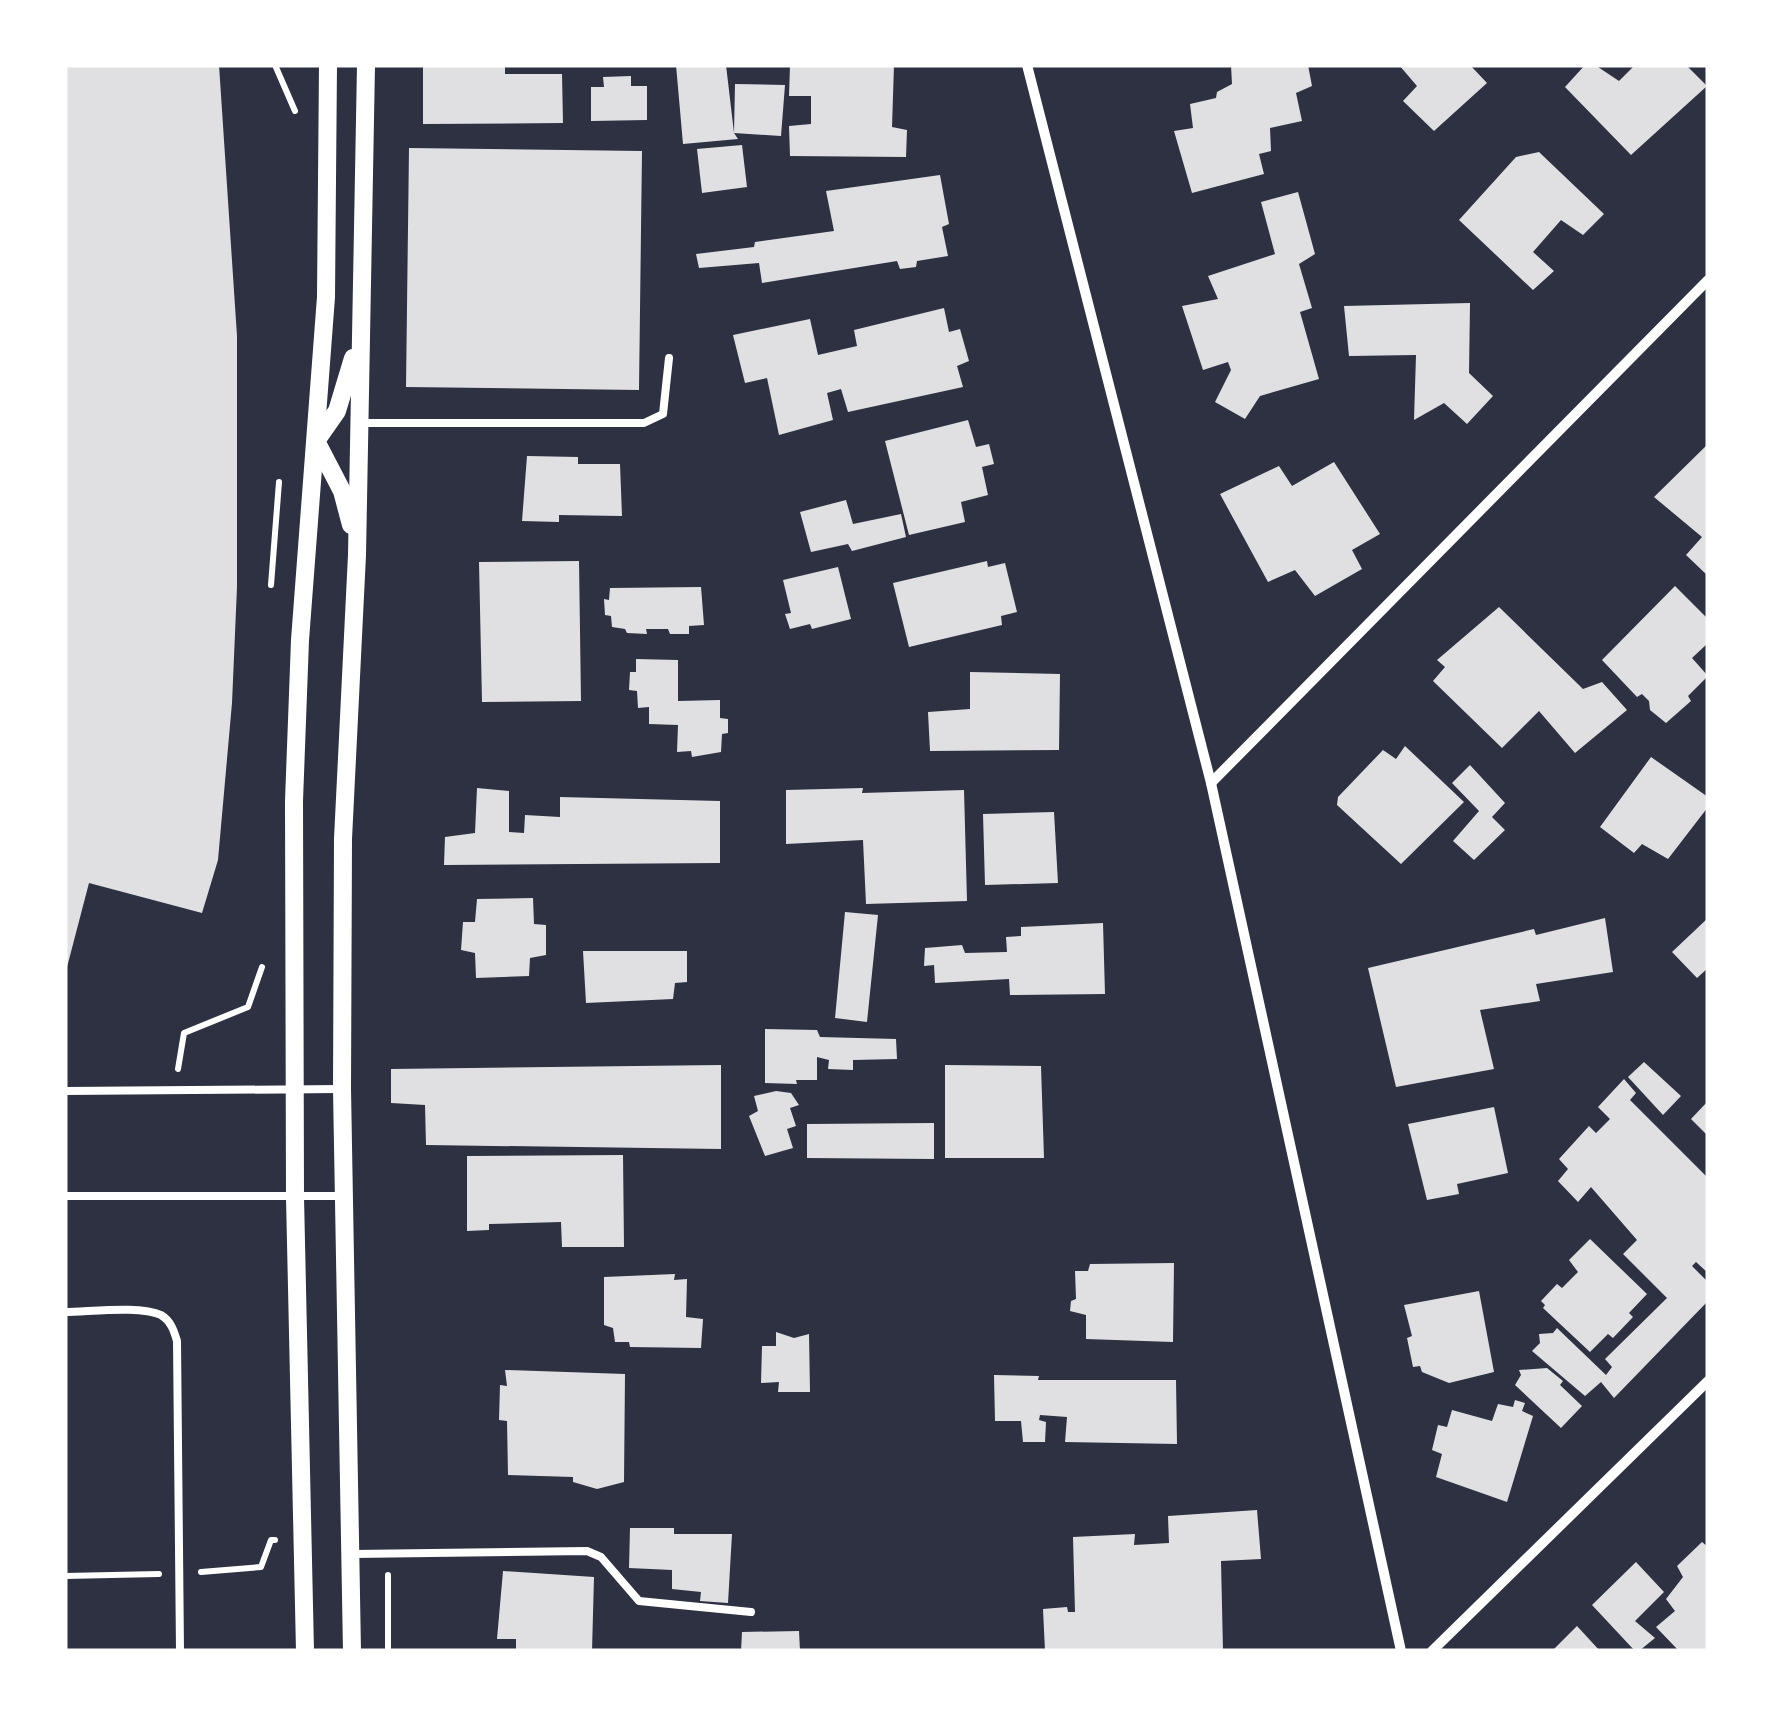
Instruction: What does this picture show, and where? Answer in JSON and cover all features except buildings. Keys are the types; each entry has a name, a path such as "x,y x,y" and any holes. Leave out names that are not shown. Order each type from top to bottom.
{"street":[{"path":"305,1651 296,1196 294,783 300,640 326,297 328,65"},
{"path":"352,1651 342,1089 343,839 357,555 366,65"},
{"path":"1028,65 1211,782 1401,1651"},
{"path":"1211,782 1708,280"},
{"path":"316,442 346,390 364,301"},
{"path":"316,442 342,491 357,555"},
{"path":"1432,1651 1708,1381"}],"lane":[{"path":"359,422 644,423 663,414 668,358"},
{"path":"65,1091 342,1089"},
{"path":"65,1196 346,1196"},
{"path":"65,1312 146,1311 161,1315 172,1326 176,1342 180,1651"},
{"path":"353,1554 586,1551 601,1556 639,1601 751,1612"}],"path":[{"path":"275,65 295,106 296,123"},
{"path":"271,590 279,480"},
{"path":"174,1090 184,1034 248,1007 262,970 262,951"},
{"path":"65,1576 179,1574 261,1567 270,1540 303,1542"},
{"path":"388,1554 388,1651"}]}
